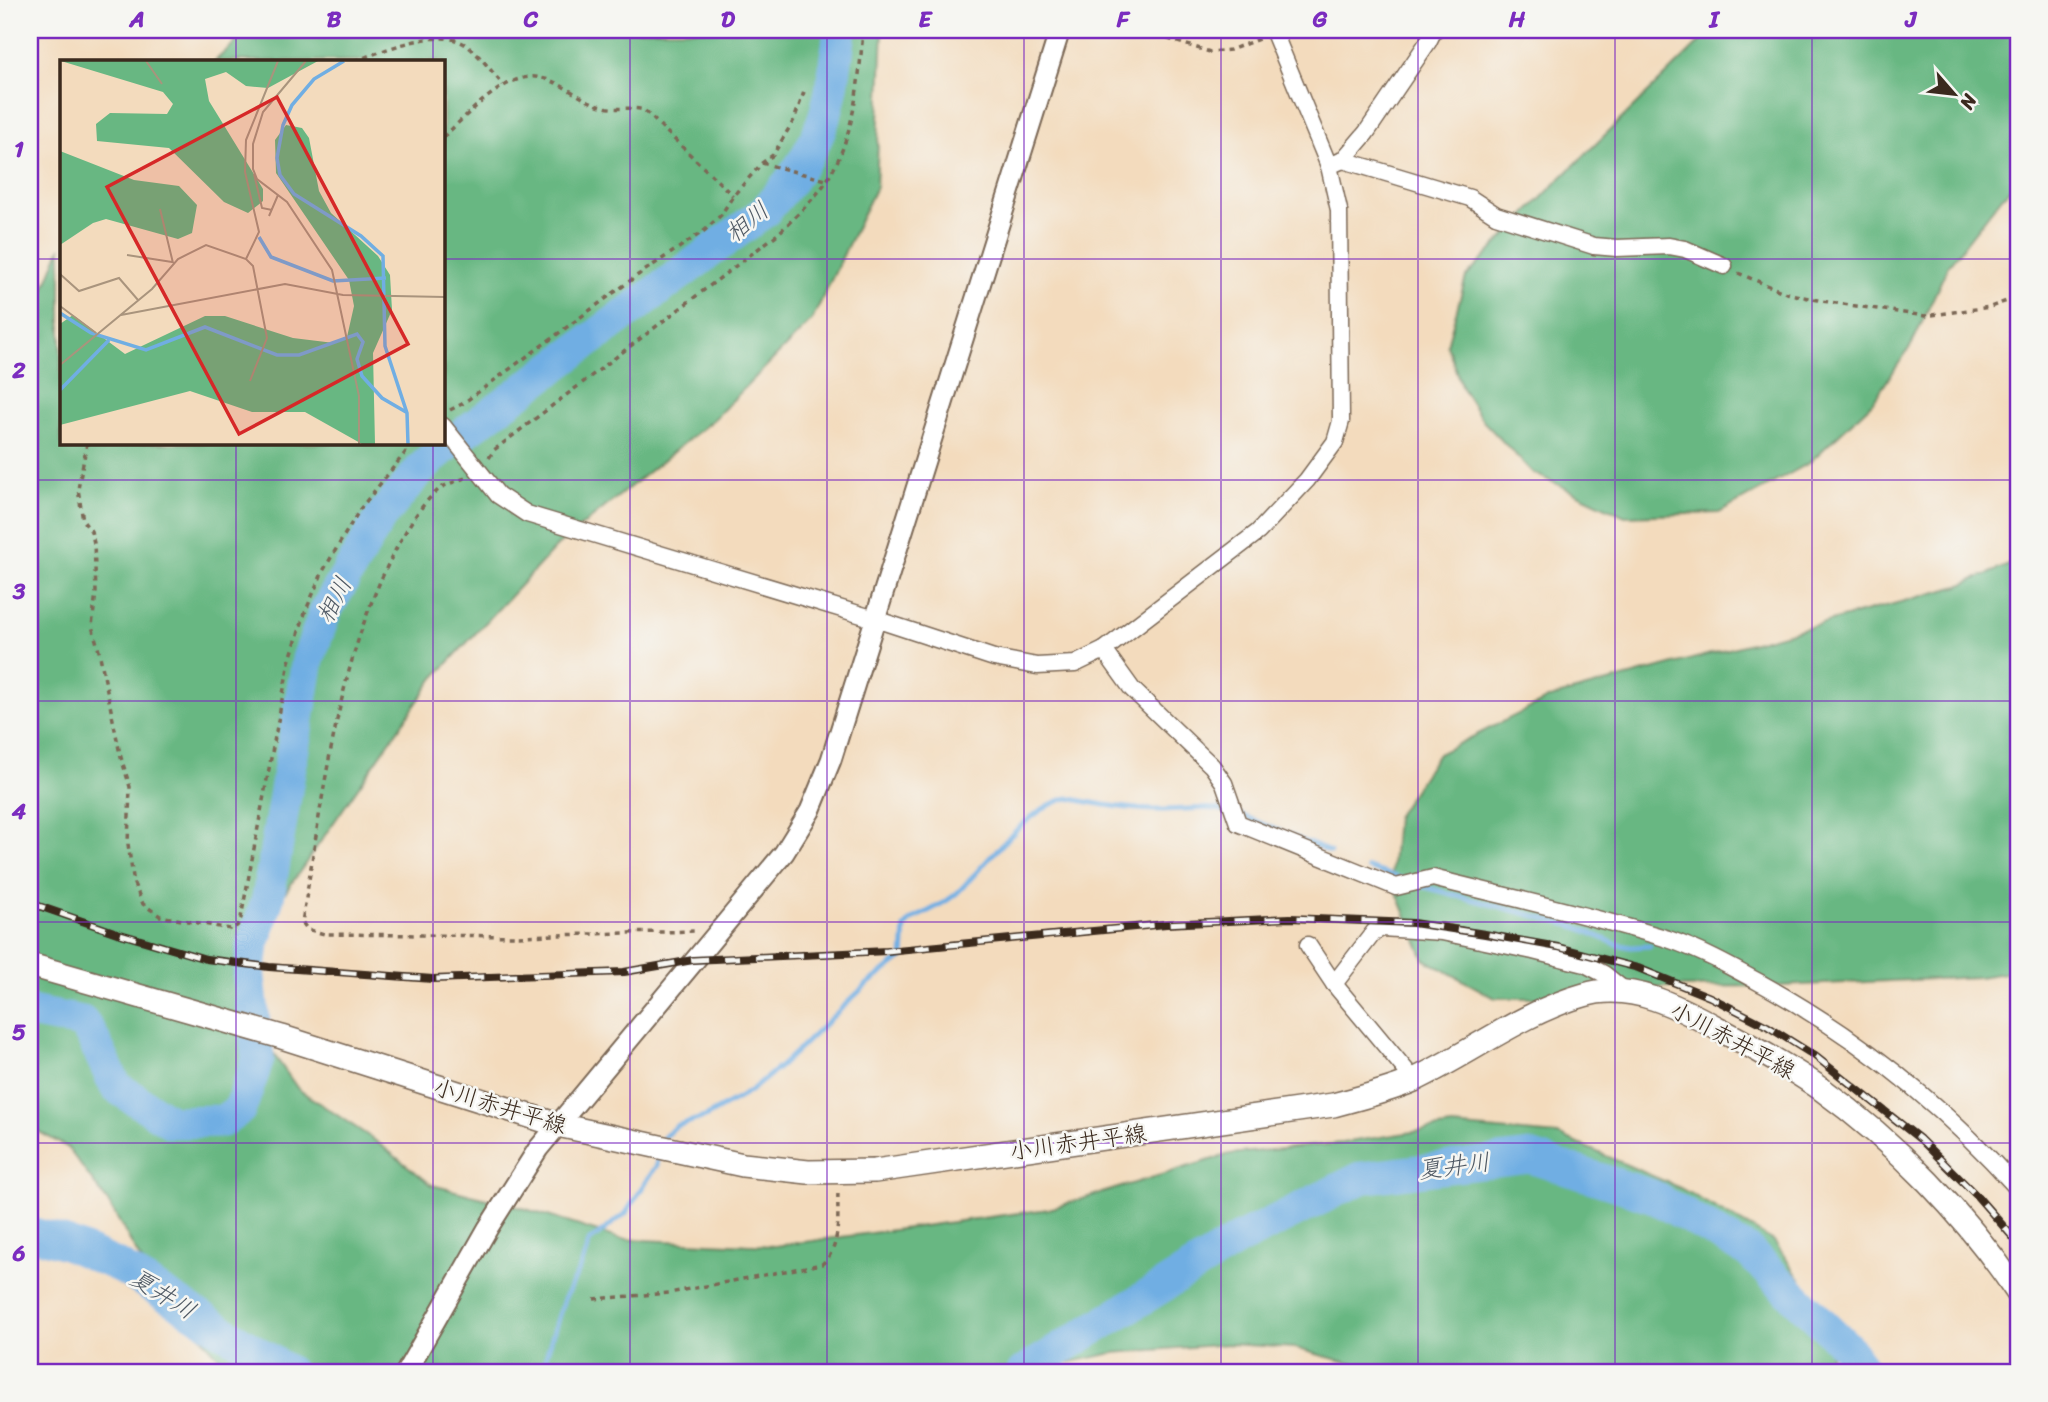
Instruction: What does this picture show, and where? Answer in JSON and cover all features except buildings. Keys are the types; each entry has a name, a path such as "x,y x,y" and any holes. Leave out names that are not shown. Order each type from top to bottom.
{"main road":[{"name":"小川赤井平線","path":"30,965 282,1037 558,1125 743,1165 808,1172 875,1171 1333,1105 1414,1080 1542,1011 1586,994 1624,990 1691,1013 1760,1051 1820,1089 1886,1143 1937,1192 1997,1262 2018,1293"}],"street":[{"path":"406,1372 495,1216 538,1149 784,853 810,811 831,760 1060,30"},
{"path":"1336,163 1366,133 1434,30"},
{"path":"444,427 498,495 527,514 875,619 994,658 1037,666 1075,664 1104,650 1258,532 1307,480 1335,442 1341,421 1340,242 1336,163 1273,31"},
{"path":"1336,163 1470,198 1496,215 1594,246 1669,246 1685,249 1724,266"},
{"path":"1104,650 1132,689 1212,766 1224,783 1238,823 1396,887 1433,878 1670,940 1727,965 1801,1006 1874,1055 1936,1105 2018,1189"},
{"path":"1334,984 1374,932 1382,928 1442,932 1586,964 1624,990"},
{"path":"1308,945 1334,984 1414,1080"}],"path":[{"path":"719,930 519,936 324,934 307,929 302,922 350,664 375,592 396,549 425,503 443,487 475,466 779,233 824,179 849,128 857,97 863,30"},
{"path":"1139,30 1210,52 1230,50 1273,31"},
{"path":"358,60 395,46 439,38 448,39 466,45 503,85"},
{"path":"444,135 503,85 524,78 542,78 603,107 632,107 644,110 733,195"},
{"path":"444,413 462,404 638,275 704,231 721,215 733,195 762,163 774,155 783,141 805,89"},
{"path":"762,163 824,179"},
{"path":"1724,266 1786,293 1925,316 1990,307 2018,297"},
{"path":"87,444 78,489 83,521 91,531 94,543 96,592 92,626 120,754 130,787 128,844 134,884 143,904 160,916 230,929 237,926 241,918 289,662 306,610 323,571 360,509 413,444"},
{"path":"594,1299 669,1293 822,1264 830,1257 834,1248 839,1172"}],"green space":[{"path":"249,30 883,30 876,187 812,320 714,419 557,546 434,678 262,926 248,975 256,1029 298,1089 373,1139 432,1185 526,1209 620,1239 775,1246 1049,1209 1230,1154 1342,1143 1452,1126 1558,1135 1680,1188 1774,1241 1825,1316 1831,1364 1826,1372 1383,1372 1294,1348 1229,1344 1113,1353 1026,1372 233,1372 139,1257 108,1202 67,1147 30,1127 30,324 60,249 60,444 444,444 444,60 216,60"},
{"path":"1712,30 2018,30 2018,181 2002,197 1948,266 1912,344 1872,403 1809,463 1719,513 1625,516 1533,473 1483,421 1462,388 1447,345 1466,277 1550,189"},
{"path":"2018,561 2018,971 1979,977 1779,986 1667,987 1564,998 1495,998 1424,959 1391,878 1396,817 1438,754 1550,698 1959,586"}],"waterway":[{"name":"相川","path":"30,1012 82,1022 91,1034 116,1087 171,1122 223,1121 240,1109 258,1059 249,978 253,944 268,898 308,659 326,610 380,518 420,470 441,450 764,212 798,170 818,134 834,76 840,30"},
{"path":"663,1142 664,1137 676,1126 705,1117 749,1092 782,1065 865,986 903,957 905,927 910,921 952,897 1008,838 1037,813 1068,798 1132,809 1211,809 1230,812"},
{"path":"1239,814 1330,852"},
{"path":"1368,868 1405,880"},
{"path":"1421,886 1577,927 1616,944 1631,947 1650,946"},
{"path":"541,1372 564,1299 582,1264 589,1242 626,1213 657,1165 660,1151"},
{"name":"夏井川","path":"1023,1372 1238,1240 1361,1178 1530,1157 1652,1196 1749,1252 1846,1346 1865,1372"},
{"name":"夏井川","path":"30,1233 66,1243 119,1266 289,1372"}],"railway":[{"path":"30,903 117,933 206,959 269,967 433,979 624,972 693,960 887,951 1166,924 1290,918 1413,923 1485,934 1558,947 1638,968 1710,997 1767,1026 1815,1056 1920,1139 1977,1196 2018,1243"}]}
